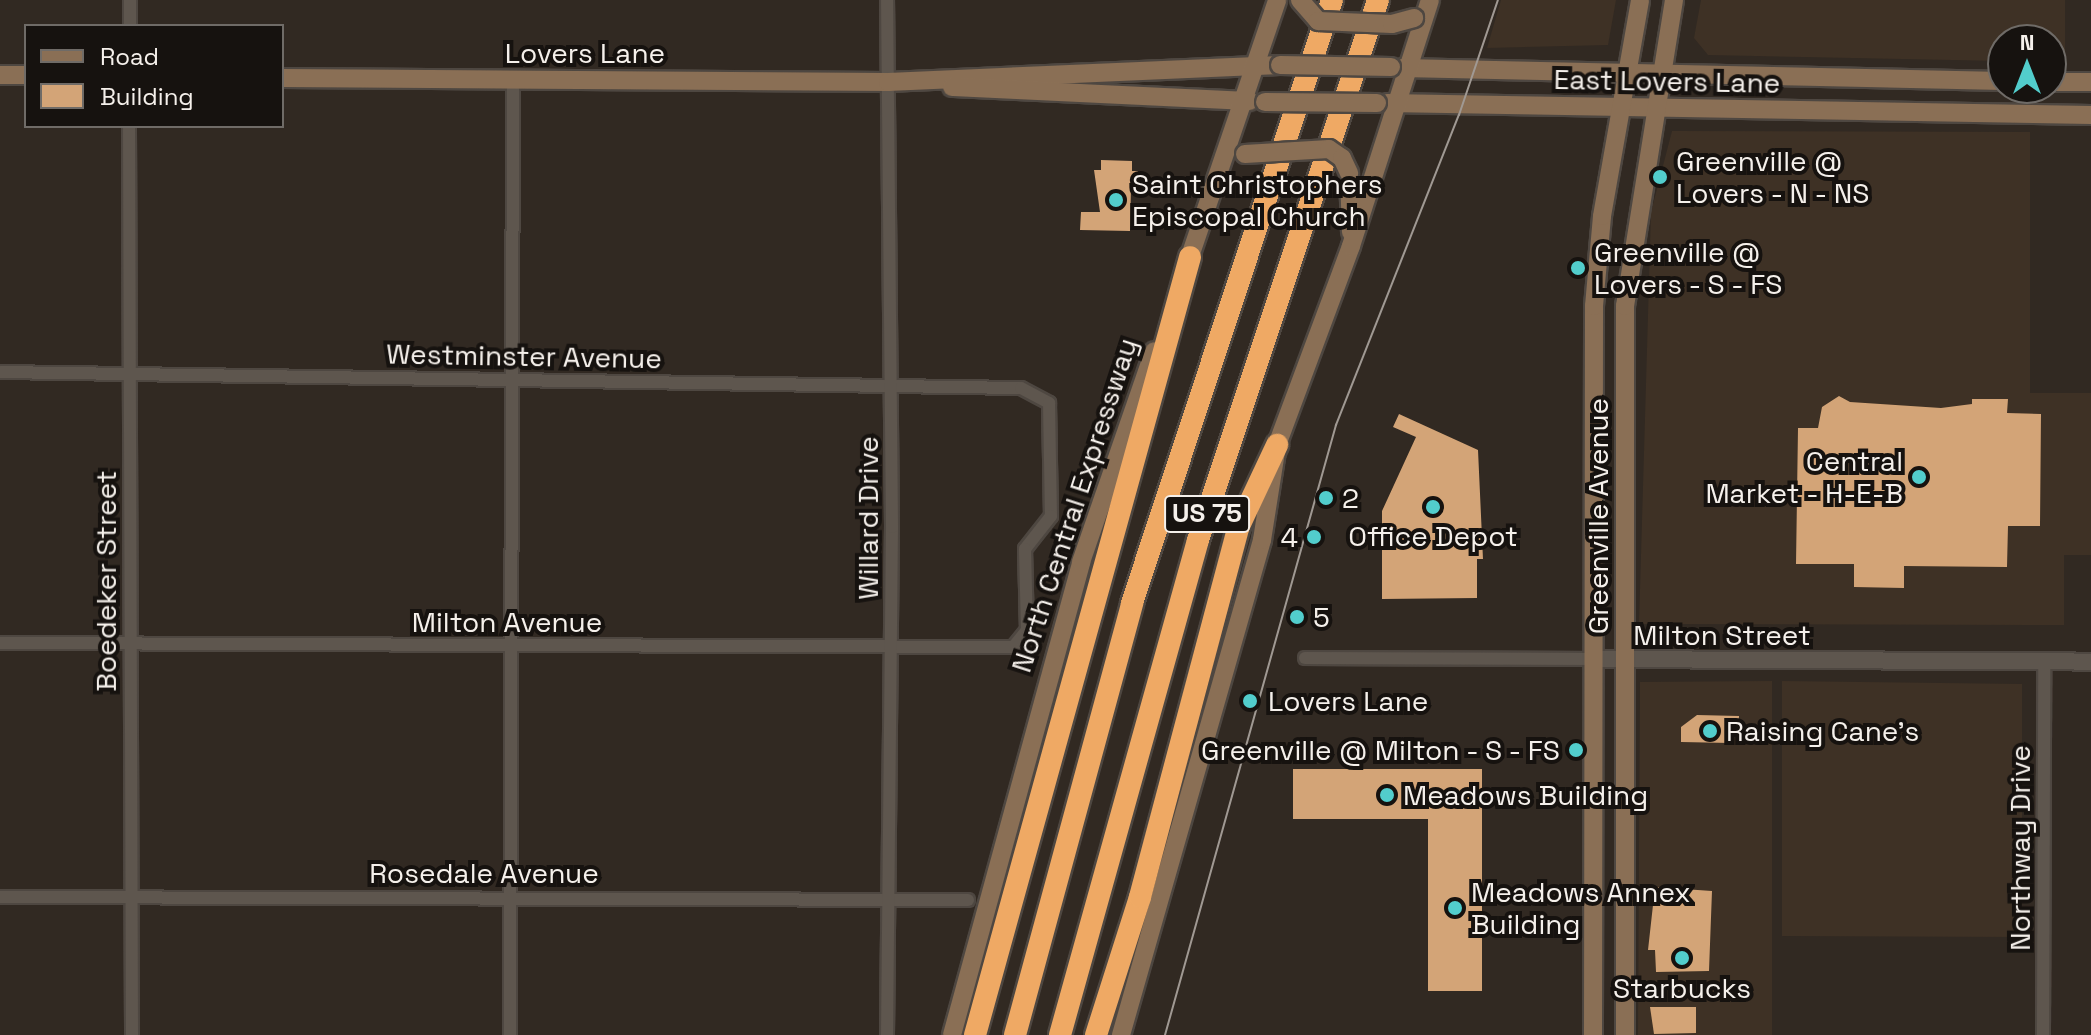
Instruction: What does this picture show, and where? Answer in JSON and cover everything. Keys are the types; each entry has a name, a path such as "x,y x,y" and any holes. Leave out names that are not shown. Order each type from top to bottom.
{"highway":[{"name":"US 75","path":"1015,1035 1136,589 1332,0"},
{"name":"US 75","path":"1060,1035 1198,540 1378,0"},
{"path":"975,1035 1190,257"},
{"path":"1096,1035 1140,897 1238,528 1277,445"}],"main road":[{"name":"North Central Expressway","path":"952,1035 1081,562 1190,257 1277,0"},
{"path":"1300,0 1318,21 1392,24 1414,18 1429,0"},
{"path":"1121,1035 1262,540 1277,445 1351,246 1411,68 1429,0"},
{"name":"Greenville Avenue","path":"1593,1035 1594,306 1602,216 1640,0"},
{"name":"Greenville Avenue","path":"1625,1035 1625,306 1653,109 1674,0"},
{"name":"Lovers Lane","path":"284,78 513,82 888,82 1253,66"},
{"name":"East Lovers Lane","path":"1253,66 1987,81"},
{"path":"0,75 24,75"},
{"name":"Lovers Lane","path":"888,82 1079,98 1242,101"},
{"path":"2067,82 2091,82"},
{"name":"East Lovers Lane","path":"1242,101 2091,115"},
{"path":"1216,178 1245,154 1329,149 1342,158 1349,173 1351,246"},
{"path":"1593,1008 1625,1008"}],"street":[{"path":"130,0 130,24"},
{"name":"Willard Drive","path":"887,0 892,646 887,1035"},
{"path":"510,1035 514,646 513,82"},
{"name":"Boedeker Street","path":"129,128 132,1035"},
{"name":"Westminster Avenue","path":"0,372 1021,388 1046,397 1051,516 1025,549 1027,630 1013,647"},
{"name":"Milton Avenue","path":"0,643 1013,647"},
{"name":"Milton Street","path":"1305,658 2091,662"},
{"name":"Northway Drive","path":"2043,1035 2044,661"},
{"name":"Rosedale Avenue","path":"0,897 968,900"}],"shaded area":[{"path":"1501,0 1616,0 1608,45 1487,48"},
{"path":"1701,0 2065,0 2065,24 1987,24 1987,61 1708,55 1694,38"},
{"path":"1672,131 2030,132 2030,393 2091,393 2091,555 2064,555 2064,625 1639,624 1651,212"},
{"path":"1772,681 1772,1035 1638,1035 1640,682"},
{"path":"1782,681 2022,684 2022,937 1782,936"}],"building":[{"name":"Saint Christophers Episcopal Church","path":"1101,160 1132,161 1132,171 1138,171 1138,187 1131,187 1130,231 1080,230 1081,212 1100,212 1094,170 1101,170"},
{"name":"Central Market - H-E-B","path":"1839,396 1850,402 1941,408 1972,404 1972,399 2008,399 2007,413 2041,414 2040,526 2008,526 2007,567 1904,566 1904,588 1854,587 1854,564 1796,564 1798,428 1818,428 1822,407"},
{"name":"Office Depot","path":"1399,414 1478,450 1483,559 1477,559 1477,598 1382,599 1382,511 1416,437 1393,427"},
{"name":"Raising Cane's","path":"1697,715 1739,716 1738,735 1730,735 1730,743 1681,742 1681,727"},
{"path":"1293,769 1482,769 1482,991 1428,991 1428,819 1293,819"},
{"path":"1655,887 1712,891 1709,971 1656,972 1655,950 1648,950"},
{"path":"1650,1007 1696,1007 1696,1033 1654,1034"}],"tram line":[{"path":"1165,1035 1336,425 1459,115 1498,0"}],"place":[{"name":"Greenville @ Lovers - N - NS","path":"1660,177"},
{"name":"Saint Christophers Episcopal Church","path":"1116,200"},
{"name":"Greenville @ Lovers - S - FS","path":"1578,268"},
{"name":"Central Market - H-E-B","path":"1919,477"},
{"name":"2","path":"1326,498"},
{"name":"Office Depot","path":"1433,507"},
{"name":"4","path":"1314,537"},
{"name":"5","path":"1297,617"},
{"name":"Lovers Lane","path":"1250,701"},
{"name":"Raising Cane's","path":"1710,731"},
{"name":"Greenville @ Milton - S - FS","path":"1576,750"},
{"name":"Meadows Building","path":"1387,795"},
{"name":"Meadows Annex Building","path":"1455,908"},
{"name":"Starbucks","path":"1682,958"}]}
